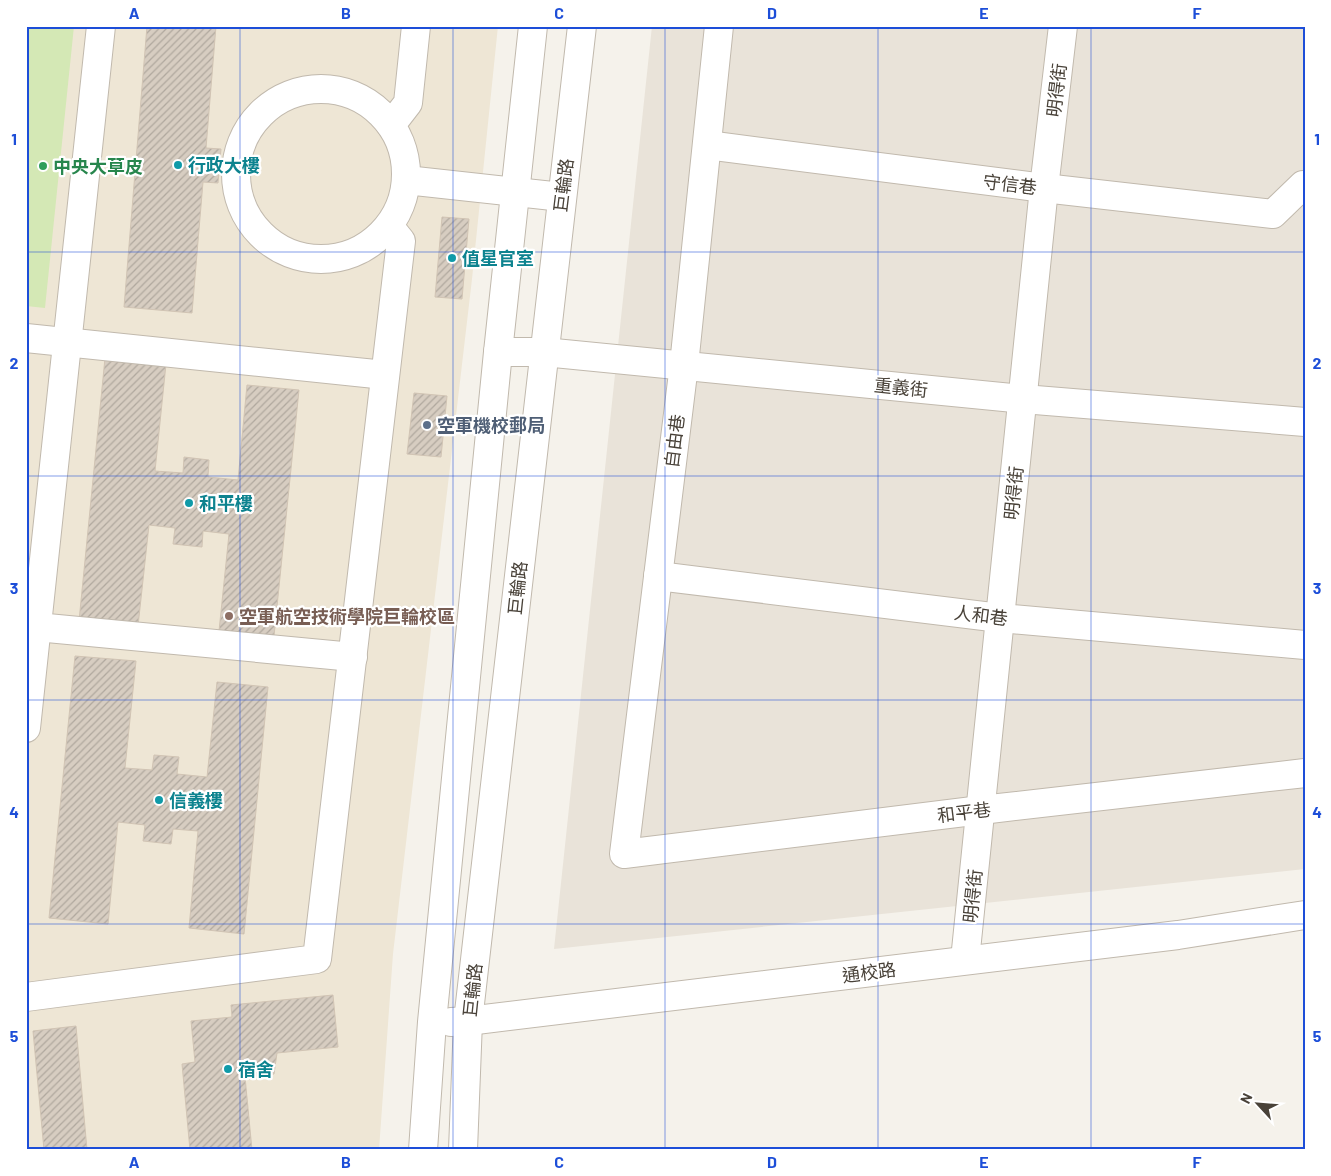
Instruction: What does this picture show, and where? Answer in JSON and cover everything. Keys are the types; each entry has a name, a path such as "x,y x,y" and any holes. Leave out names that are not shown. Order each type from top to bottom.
{"street":[{"path":"26,728 32,627 67,342 101,26"},
{"path":"391,125 408,103 416,26"},
{"name":"巨輪路","path":"423,1150 432,1022 498,352 533,26"},
{"name":"巨輪路","path":"463,1150 468,1021 582,26"},
{"name":"自由巷","path":"624,854 684,365 719,26"},
{"name":"明得街","path":"965,960 1044,188 1063,26"},
{"path":"317,89 346,92 371,104 391,125 402,144 406,166 406,189 400,208 389,226 368,245 343,257 314,260 287,253 263,237 246,215 236,188 237,159 247,132 265,110 289,95 317,89"},
{"name":"守信巷","path":"706,145 1044,188 1273,214 1304,178"},
{"path":"406,180 562,197"},
{"path":"26,997 317,959 401,241 389,226"},
{"path":"26,338 386,374"},
{"name":"重義街","path":"498,352 544,352 1023,399 1305,422"},
{"name":"人和巷","path":"658,576 1000,618 1305,645"},
{"path":"32,627 353,657"},
{"name":"和平巷","path":"624,854 981,810 1305,773"},
{"name":"通校路","path":"432,1022 468,1021 1178,934 1305,915"}],"shaded area":[{"name":"空軍航空技術學院巨輪校區","path":"26,26 498,26 472,279 393,954 379,1150 26,1150"},
{"path":"652,26 1305,26 1305,869 554,949"}],"green space":[{"name":"中央大草皮","path":"26,26 74,26 45,308 26,306"}],"building":[{"name":"行政大樓","path":"147,26 216,26 206,148 221,149 218,183 203,182 192,313 124,307"},
{"name":"值星官室","path":"442,217 469,219 462,299 435,297"},
{"name":"和平樓","path":"105,358 166,364 155,471 183,473 184,457 209,460 208,477 238,480 247,385 299,390 274,636 219,631 229,534 203,531 202,547 173,544 175,528 149,525 138,626 79,621"},
{"name":"空軍機校郵局","path":"414,393 447,396 441,457 407,454"},
{"name":"信義樓","path":"75,656 136,661 125,768 152,770 154,755 179,757 177,774 207,777 217,682 268,687 244,934 189,928 198,831 173,829 171,844 143,841 145,825 118,822 108,924 49,918"},
{"name":"宿舍","path":"333,995 338,1047 277,1053 274,1074 245,1077 252,1150 190,1150 182,1064 195,1062 191,1021 232,1017 231,1005"},
{"path":"76,1026 87,1150 44,1150 33,1031"}],"place":[{"name":"行政大樓","path":"178,165"},
{"name":"中央大草皮","path":"43,166"},
{"name":"值星官室","path":"452,258"},
{"name":"空軍機校郵局","path":"427,425"},
{"name":"和平樓","path":"189,503"},
{"name":"空軍航空技術學院巨輪校區","path":"229,616"},
{"name":"信義樓","path":"159,800"},
{"name":"宿舍","path":"228,1069"}]}
